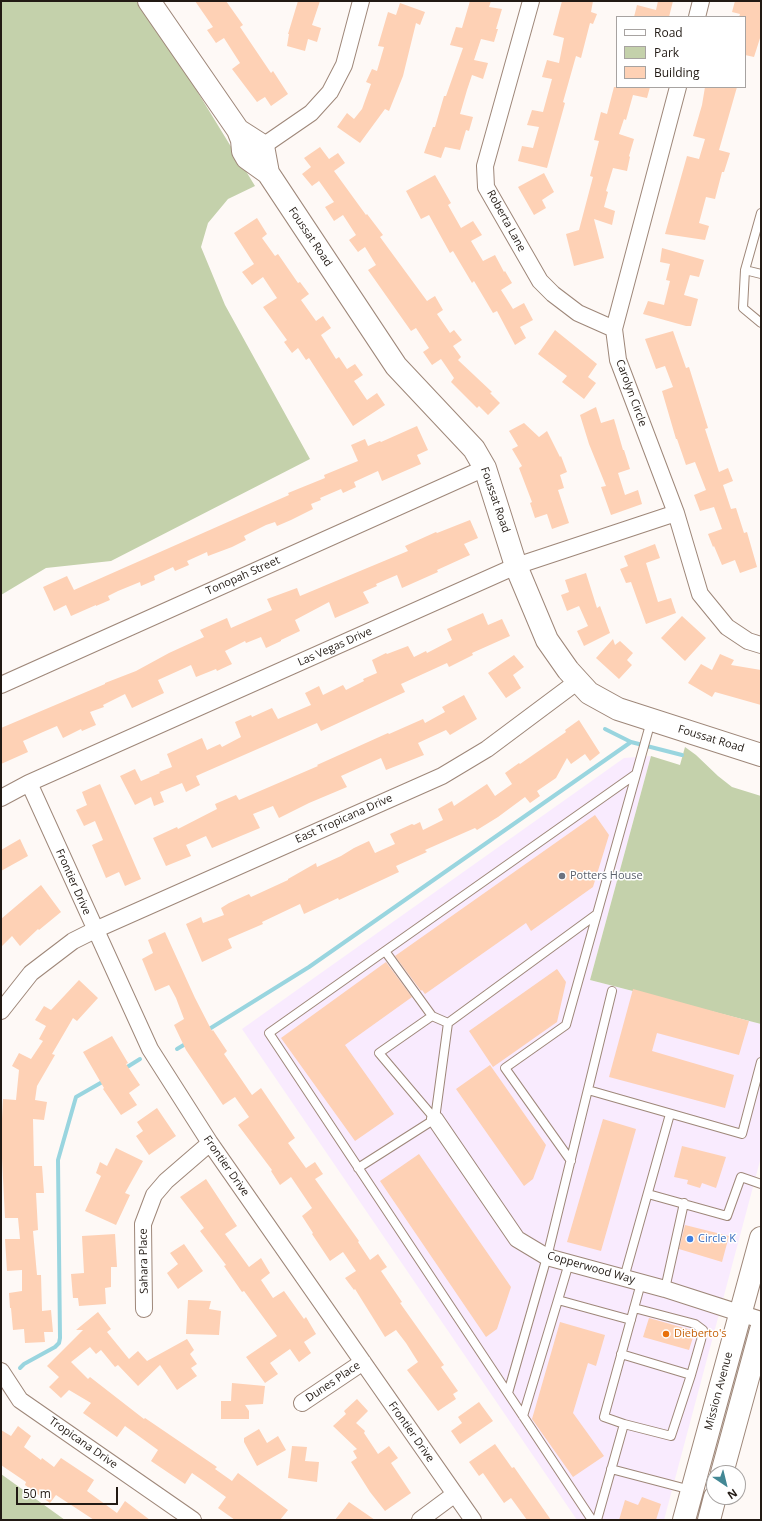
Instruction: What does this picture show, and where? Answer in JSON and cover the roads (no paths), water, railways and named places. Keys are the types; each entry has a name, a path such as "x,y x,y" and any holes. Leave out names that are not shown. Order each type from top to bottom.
{"main road":[{"name":"Foussat Road","path":"149,1 238,130 242,140 243,151 247,158 268,173 396,366 474,449 485,468 516,566 547,640 568,670 589,693 618,709 648,729 761,755"},
{"name":"Foussat Road","path":"238,130 263,146 268,173"},
{"name":"Mission Avenue","path":"684,1520 761,1238"},
{"path":"724,1465 761,1330"},
{"path":"709,1520 713,1505"}],"street":[{"path":"263,146 311,113 330,92 344,65 361,1"},
{"name":"Roberta Lane","path":"531,1 486,166 486,187 540,281 553,294 578,312 614,329"},
{"path":"697,16 701,1"},
{"name":"Carolyn Circle","path":"678,88 614,329 618,360 676,513 700,594 728,627 748,641 761,645"},
{"name":"Tonopah Street","path":"1,684 485,468"},
{"name":"Las Vegas Drive","path":"1,798 29,783 516,566 676,513"},
{"name":"East Tropicana Drive","path":"95,930 442,776 487,748 578,681"},
{"name":"Frontier Drive","path":"29,783 150,1049 210,1143 473,1520"},
{"path":"1,1012 31,974 73,941 95,930"},
{"name":"Copperwood Way","path":"435,1118 517,1239 547,1257 665,1289 761,1320"},
{"name":"Sahara Place","path":"144,1309 143,1224 154,1195 166,1181 210,1143"},
{"name":"Dunes Place","path":"302,1403 363,1362"},
{"name":"Tropicana Drive","path":"1,1371 20,1400 193,1520"},
{"path":"420,1520 455,1494"}],"lane":[{"path":"761,213 745,270 743,308 761,323"},
{"path":"745,270 761,274"},
{"path":"570,1161 505,1068 566,1025 648,729"},
{"path":"592,1520 269,1033 636,774"},
{"path":"358,1168 435,1118 448,1023 597,914"},
{"path":"385,951 432,1016 448,1023"},
{"path":"508,1393 547,1257 612,991"},
{"path":"432,1016 379,1053 435,1118"},
{"path":"588,1090 742,1134 761,1062"},
{"path":"624,1278 670,1114"},
{"path":"648,1194 727,1216 741,1177 761,1184"},
{"path":"665,1289 684,1203"},
{"path":"523,1416 569,1263"},
{"path":"634,1308 695,1324 703,1330 691,1375 671,1436 624,1424 604,1417 621,1354 641,1283"},
{"path":"558,1300 631,1320"},
{"path":"621,1354 691,1375"},
{"path":"597,1520 624,1424"},
{"path":"611,1469 692,1490"}],"waterway":[{"path":"605,729 631,742 682,755"},
{"path":"206,1031 309,967 631,742"},
{"path":"177,1049 187,1043"},
{"path":"124,1069 140,1059"},
{"path":"20,1368 24,1364 55,1347 59,1343 58,1160 76,1097 104,1081"}],"place":[{"name":"Potters House","path":"562,876"},
{"name":"Circle K","path":"690,1239"},
{"name":"Dieberto's","path":"666,1334"}]}
